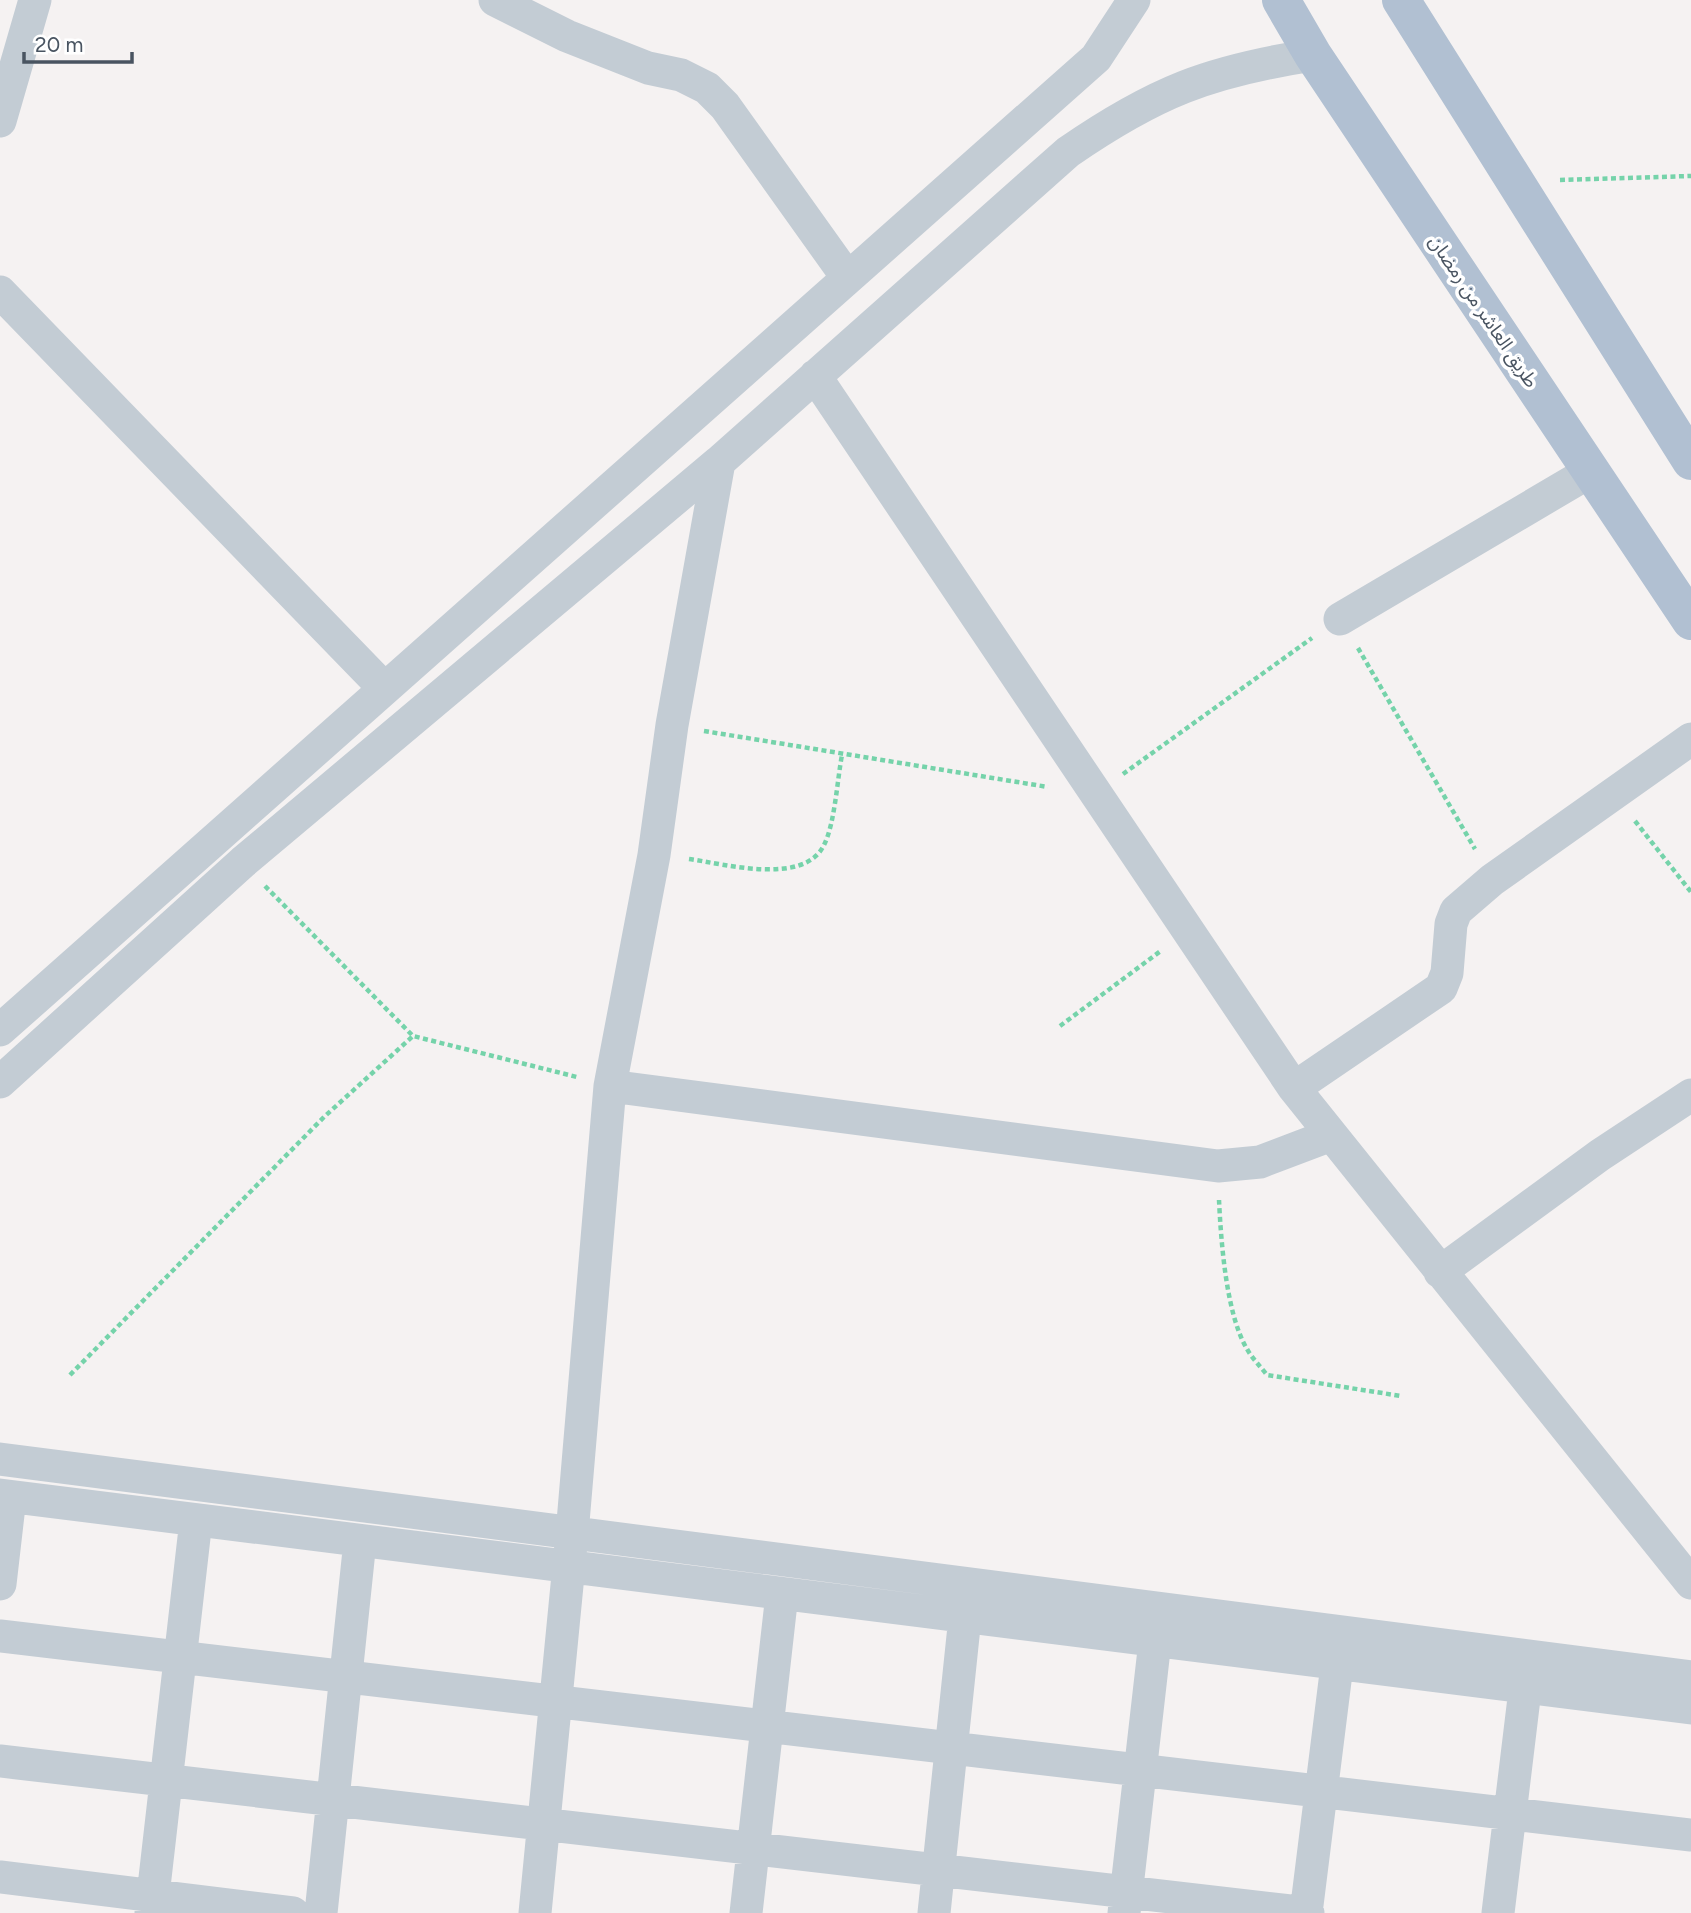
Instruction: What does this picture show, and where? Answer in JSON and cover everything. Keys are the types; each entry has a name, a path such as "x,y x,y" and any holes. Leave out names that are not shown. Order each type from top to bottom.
{"main road":[{"name":"طريق العاشر من رمضان","path":"1280,0 1313,55 1691,621"},
{"path":"1401,0 1691,461"}],"street":[{"path":"0,121 35,0"},
{"path":"495,0 567,36 648,68 681,75 707,88 725,106 847,277"},
{"path":"0,1030 1096,58 1134,0"},
{"path":"0,1082 243,862 719,462 1068,152 1123,114 1183,85 1247,65 1313,55"},
{"path":"1029,115 1068,152"},
{"path":"0,292 384,688"},
{"path":"815,376 1294,1088 1691,1583"},
{"path":"535,1913 572,1534 610,1086 654,855 673,725 719,462"},
{"path":"1340,619 1591,471"},
{"path":"1294,1088 1441,988 1447,973 1452,917 1492,880 1691,739"},
{"path":"610,1086 1217,1166 1260,1162 1331,1135"},
{"path":"1440,1272 1600,1155 1691,1095"},
{"path":"0,1459 1341,1632 1691,1708"},
{"path":"0,1584 5,1496 1337,1664 1691,1677"},
{"path":"152,1904 196,1520"},
{"path":"321,1913 360,1541"},
{"path":"746,1913 782,1594"},
{"path":"934,1913 965,1617"},
{"path":"0,1761 939,1870 1125,1902 1307,1913 1341,1632"},
{"path":"0,1636 1691,1835"},
{"path":"1125,1902 1155,1640"},
{"path":"1498,1913 1527,1672"},
{"path":"0,1877 152,1904 293,1913"}],"path":[{"path":"1514,181 1691,176"},
{"path":"673,725 842,755 1096,794 1340,619 1492,880"},
{"path":"654,855 781,871 804,865 826,843 842,755"},
{"path":"1613,793 1691,891"},
{"path":"243,862 413,1036 610,1086"},
{"path":"1060,1026 1188,931"},
{"path":"70,1375 324,1117 413,1036"},
{"path":"1217,1166 1221,1256 1240,1335 1247,1350 1267,1375 1401,1396"}]}
